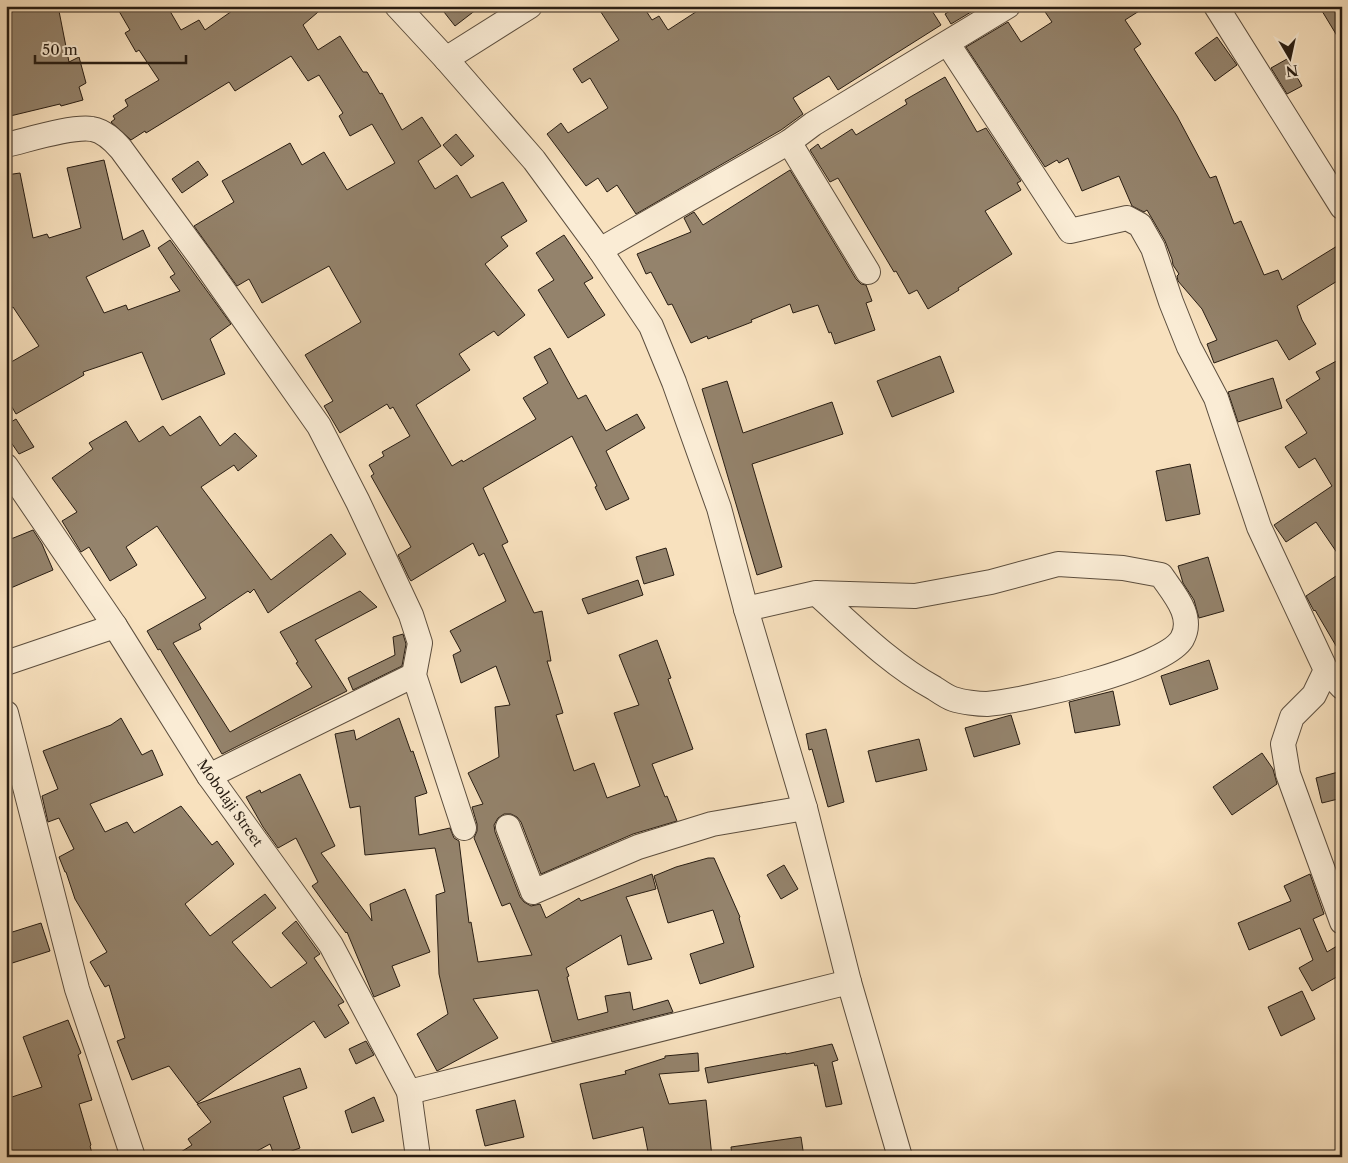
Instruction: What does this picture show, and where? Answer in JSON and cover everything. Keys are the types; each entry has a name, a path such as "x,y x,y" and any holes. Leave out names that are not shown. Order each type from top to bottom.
{"street":[{"path":"396,6 446,59 534,160 600,250 651,326 674,382 719,508 746,609 805,808 849,982 900,1157"},
{"path":"446,59 530,6"},
{"path":"600,250 789,142 813,124 1008,6"},
{"path":"1216,6 1342,207"},
{"path":"948,44 1070,231 1127,218 1140,225 1153,248 1171,302 1189,347 1216,398 1258,527 1326,670 1342,687"},
{"path":"6,144 70,130 92,129 111,138 121,148 203,261 319,426 358,502 411,615 420,643 414,675 464,828"},
{"path":"789,142 868,272"},
{"name":"Mobolaji Street","path":"6,466 115,626 209,776 331,945 409,1092 418,1157"},
{"path":"746,609 816,593 915,596 991,582 1058,564 1123,568 1160,575 1185,612 1186,625 1182,639 1171,650 1135,668 1046,694 986,704 954,700 922,681 892,661 816,593"},
{"path":"6,663 115,626"},
{"path":"1326,670 1314,695 1292,717 1284,744 1288,774 1342,922"},
{"path":"209,776 414,675"},
{"path":"6,713 77,989 133,1157"},
{"path":"508,827 533,892 638,847 703,827 805,808"},
{"path":"409,1092 849,982"}],"building":[{"path":"6,6 58,6 69,62 79,57 86,83 79,87 83,100 6,117"},
{"path":"116,6 167,6 181,30 199,20 205,30 239,6 325,6 303,25 318,50 340,36 363,72 367,72 380,94 382,93 402,130 422,117 441,146 418,161 435,189 457,175 471,198 503,182 527,221 501,237 508,246 485,264 525,315 498,336 494,331 459,354 470,370 416,405 452,466 462,460 463,462 536,419 523,398 548,383 534,357 550,348 578,399 586,395 606,431 637,414 645,428 606,451 629,499 606,510 595,487 597,486 572,436 483,488 508,542 502,545 534,613 542,611 551,661 547,661 563,713 556,715 574,771 594,763 607,798 640,786 614,713 639,705 619,655 657,640 671,678 668,679 693,749 652,764 677,821 633,834 541,874 521,822 517,817 511,814 504,814 498,818 494,825 520,897 531,906 540,904 546,918 579,898 581,901 652,874 656,889 626,897 652,959 628,965 621,935 566,968 569,976 567,977 578,1020 608,1012 605,996 630,992 633,1010 668,1000 673,1012 552,1042 538,990 473,999 498,1038 437,1071 417,1034 448,1014 439,974 436,895 445,892 435,848 365,855 360,806 350,808 335,734 354,730 356,740 399,718 411,752 413,751 427,793 415,797 419,835 450,828 454,838 459,841 469,923 471,922 478,962 532,955 510,903 502,906 474,838 477,824 472,807 483,804 468,773 499,757 495,707 510,705 496,666 461,683 453,655 461,651 450,631 506,601 484,553 479,556 473,543 411,581 409,578 398,555 411,547 371,476 374,474 369,465 384,456 382,452 410,436 393,407 390,409 387,404 340,433 324,406 333,401 305,355 361,322 329,266 262,303 249,279 237,286 194,226 234,202 222,181 290,143 302,165 324,152 347,190 395,163 372,124 350,136 339,116 343,113 319,75 308,81 291,56 235,91 229,82 146,133 145,131 131,140 111,122 115,119 113,116 128,106 125,100 159,80 139,50 136,52 125,33 130,30"},
{"path":"453,6 481,6 455,26 444,12"},
{"path":"597,6 643,6 652,20 659,16 668,30 705,6 929,6 941,25 838,90 829,76 793,98 803,114 781,130 636,214 617,185 607,192 598,178 586,186 547,134 561,123 568,133 608,108 590,78 582,83 573,69 619,40"},
{"path":"958,6 981,6 951,24 945,14"},
{"path":"1041,6 1147,6 1125,20 1141,44 1134,49 1177,116 1210,178 1216,176 1234,224 1241,221 1264,275 1278,270 1282,280 1342,243 1342,278 1297,306 1302,320 1316,344 1289,360 1277,340 1214,363 1207,344 1217,340 1202,309 1178,281 1177,276 1179,274 1173,265 1165,241 1147,210 1144,212 1132,206 1119,176 1082,191 1068,158 1059,163 1057,160 1045,167 966,47 1008,22 1021,42 1052,22"},
{"path":"1319,6 1342,6 1342,44"},
{"path":"1217,37 1237,65 1215,81 1195,53"},
{"path":"1287,59 1302,86 1287,94 1271,68"},
{"path":"945,77 977,132 986,128 1021,181 1017,183 1021,190 985,211 1012,254 928,309 917,290 909,294 838,178 830,182 810,150 818,144 821,149 852,129 856,135 907,104 905,100"},
{"path":"456,134 474,156 461,166 443,145"},
{"path":"104,160 123,240 143,230 150,246 86,277 104,313 126,305 128,310 180,291 170,277 175,274 158,248 170,240 231,324 210,339 225,374 162,400 142,352 83,372 84,375 16,414 6,397 6,365 39,346 13,307 6,311 6,175 20,173 33,238 47,234 49,238 81,228 67,168"},
{"path":"198,161 208,175 182,193 172,179"},
{"path":"790,170 856,279 861,284 866,285 872,301 866,303 875,330 835,344 818,305 793,313 790,304 751,320 752,322 708,339 707,336 691,343 672,304 668,305 651,272 646,274 637,254 691,232 684,218 694,212 703,225"},
{"path":"564,235 593,278 584,283 605,315 568,338 538,290 554,280 536,253"},
{"path":"940,356 954,392 892,417 877,381"},
{"path":"1342,358 1342,560 1316,522 1286,542 1274,525 1332,486 1315,458 1299,468 1285,447 1307,433 1286,400 1320,379 1316,372"},
{"path":"1273,378 1282,408 1238,422 1228,392"},
{"path":"727,381 743,433 832,402 843,434 752,464 782,567 757,575 702,389"},
{"path":"200,416 220,446 235,433 257,456 238,471 234,465 201,487 271,580 331,534 346,554 268,613 254,589 250,593 248,591 199,624 201,629 173,643 230,732 312,687 296,663 298,662 280,632 360,591 377,607 315,640 347,691 222,754 160,649 158,650 147,631 206,598 157,526 126,547 137,565 110,581 89,547 81,552 62,521 77,512 52,478 93,449 89,443 126,421 139,442 163,426 170,436"},
{"path":"16,419 34,447 19,454 6,435 6,425"},
{"path":"1190,464 1200,514 1166,521 1156,471"},
{"path":"33,530 42,544 53,570 6,590 6,541"},
{"path":"666,548 674,575 644,584 636,557"},
{"path":"1208,557 1224,611 1199,618 1194,600 1183,583 1178,566"},
{"path":"1342,572 1342,656 1306,596"},
{"path":"638,580 643,595 588,614 582,599"},
{"path":"403,634 406,644 402,666 353,690 348,678 395,655 393,637"},
{"path":"1209,660 1218,689 1170,705 1161,676"},
{"path":"1113,691 1120,725 1075,733 1069,702"},
{"path":"1011,715 1020,744 974,757 965,728"},
{"path":"121,718 142,755 152,750 163,775 90,804 105,832 127,822 134,833 181,806 212,845 217,841 234,864 185,904 210,936 265,894 276,908 232,942 271,988 307,963 282,933 296,921 320,954 314,958 344,1002 338,1005 349,1023 325,1038 314,1021 197,1103 169,1066 132,1080 117,1041 125,1038 109,985 105,987 90,962 107,952 75,899 59,857 74,849 59,818 48,822 42,796 58,789 43,751 111,725"},
{"path":"826,729 844,802 828,807 812,749 809,750 806,734"},
{"path":"919,739 927,770 876,782 868,751"},
{"path":"1262,753 1273,769 1277,784 1232,815 1213,787"},
{"path":"1342,771 1342,798 1322,803 1316,778"},
{"path":"300,774 335,846 321,853 372,921 370,904 405,889 430,952 392,966 400,986 374,997 347,932 312,886 318,882 296,838 278,848 263,827 246,797 260,790 261,793"},
{"path":"714,858 740,917 754,967 700,984 690,954 724,943 713,910 668,923 654,876 676,867"},
{"path":"784,865 798,889 781,899 767,875"},
{"path":"1310,874 1324,914 1313,919 1327,952 1337,946 1342,955 1342,974 1312,991 1299,968 1313,960 1300,928 1249,950 1238,923 1291,901 1284,886"},
{"path":"41,923 50,951 6,965 6,934"},
{"path":"1302,991 1315,1019 1281,1036 1268,1007"},
{"path":"68,1020 81,1053 78,1055 92,1100 79,1104 93,1157 6,1157 6,1099 42,1087 23,1037"},
{"path":"366,1041 374,1055 356,1064 349,1049"},
{"path":"832,1044 838,1060 832,1062 842,1104 826,1107 817,1065 815,1066 814,1063 708,1083 705,1068"},
{"path":"698,1053 699,1071 659,1074 669,1104 706,1100 712,1157 649,1157 643,1127 593,1139 580,1084 626,1074 625,1071 665,1058 665,1056"},
{"path":"300,1068 307,1088 283,1097 300,1148 275,1157 270,1144 246,1157 173,1157 192,1145 188,1139 211,1122 197,1104"},
{"path":"374,1097 384,1121 352,1133 345,1111"},
{"path":"515,1100 524,1137 485,1146 476,1110"},
{"path":"801,1137 804,1157 732,1157 731,1147"}]}
